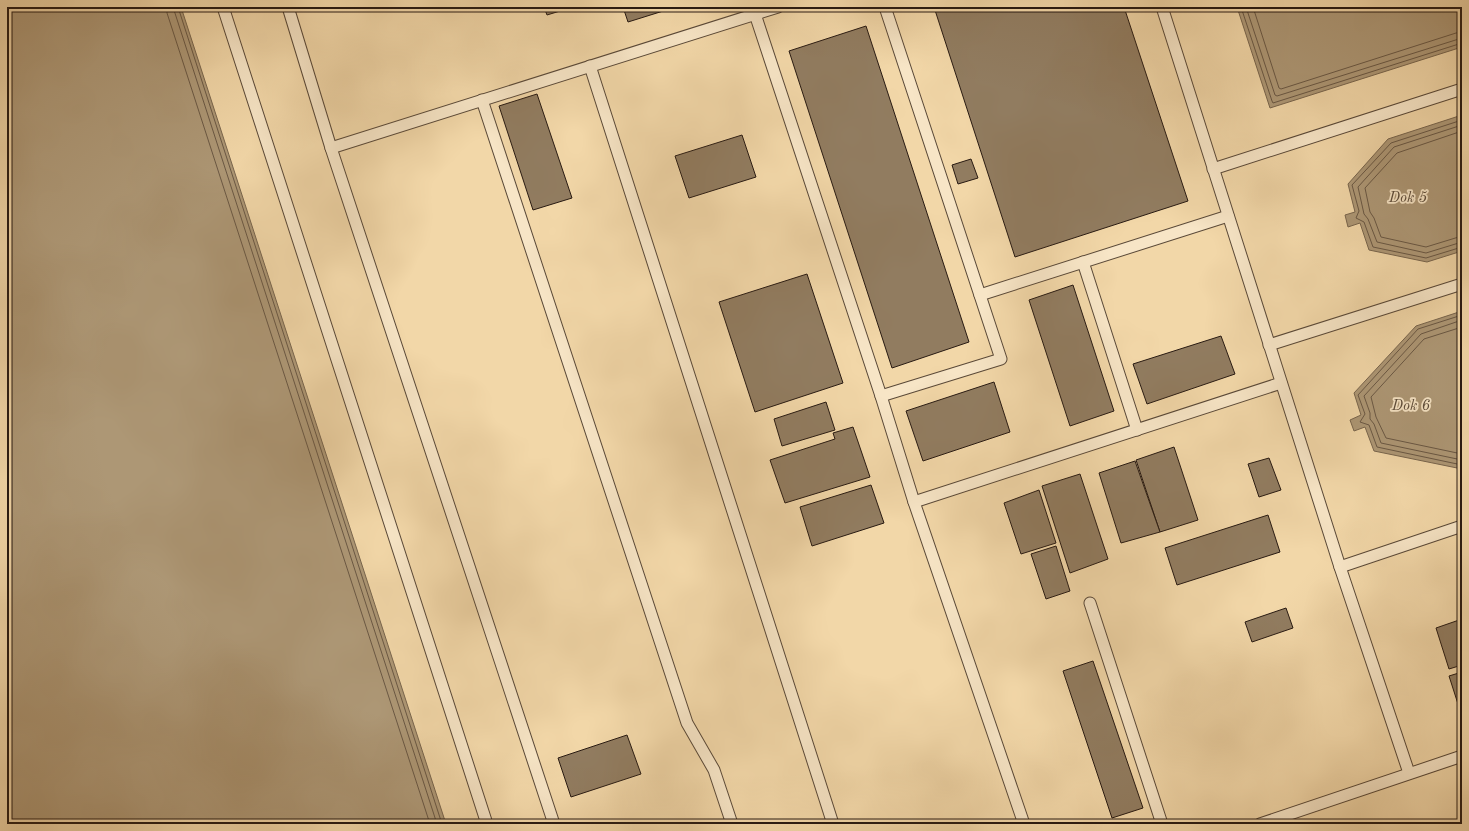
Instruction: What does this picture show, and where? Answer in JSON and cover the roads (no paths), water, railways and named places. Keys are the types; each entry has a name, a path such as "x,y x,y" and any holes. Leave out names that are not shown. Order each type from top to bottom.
{"lane":[{"path":"224,7 487,824"},
{"path":"288,7 331,148 554,824"},
{"path":"331,148 778,7"},
{"path":"881,396 1001,359 885,7"},
{"path":"1162,7 1340,566 1409,773"},
{"path":"755,14 881,396 914,502 1024,824"},
{"path":"590,66 833,824"},
{"path":"1213,169 1462,89"},
{"path":"482,100 687,723 714,770 732,824"},
{"path":"980,296 1228,216"},
{"path":"1083,262 1137,430"},
{"path":"1269,345 1462,284"},
{"path":"914,502 1281,383"},
{"path":"1340,566 1462,526"},
{"path":"1090,603 1162,824"},
{"path":"1260,824 1462,756"}],"water":[{"path":"7,7 181,7 446,824 7,824"},
{"path":"1237,7 1462,7 1462,47 1270,108"},
{"name":"Dok 5","path":"1462,115 1462,251 1427,262 1369,250 1360,223 1348,227 1345,215 1355,212 1348,184 1388,139"},
{"name":"Dok 6","path":"1462,311 1462,469 1374,451 1365,427 1354,431 1350,420 1361,415 1354,393 1416,326"}]}
